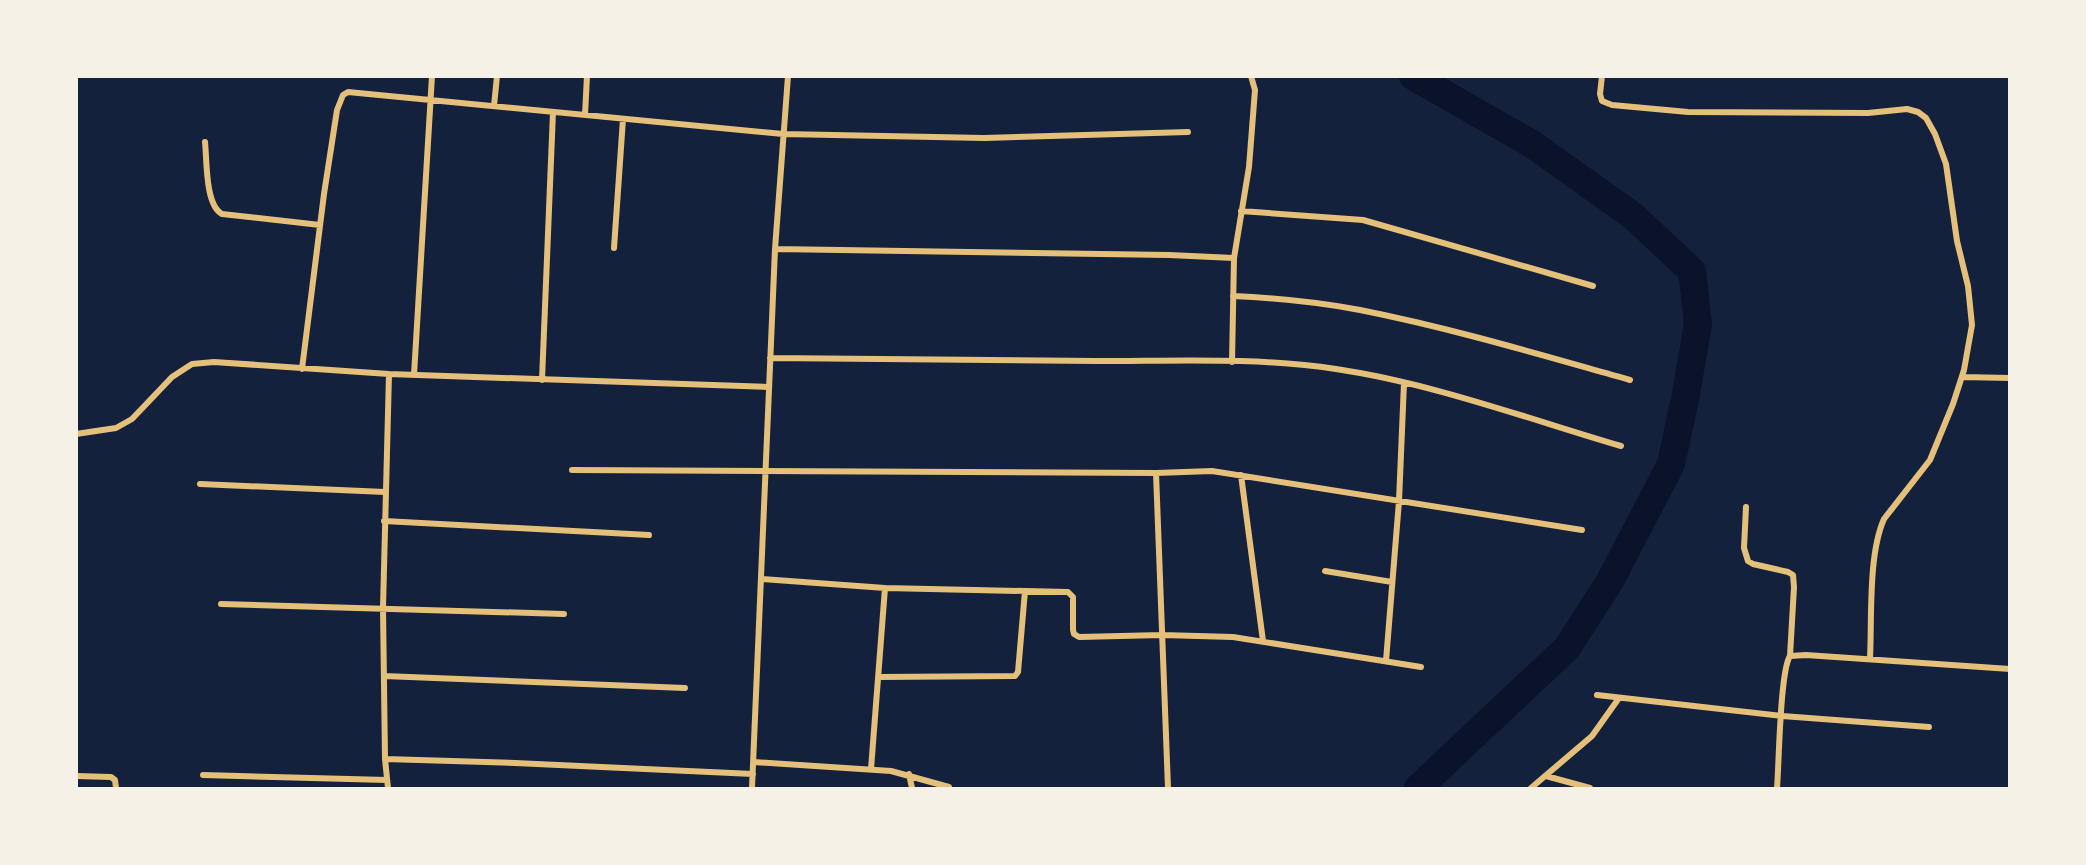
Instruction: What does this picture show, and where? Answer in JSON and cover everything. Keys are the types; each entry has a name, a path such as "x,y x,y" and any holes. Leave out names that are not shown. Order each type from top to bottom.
{"street":[{"path":"414,375 432,76"},
{"path":"494,106 497,76"},
{"path":"585,115 587,76"},
{"path":"752,789 774,249 788,76"},
{"path":"1232,362 1233,258 1249,167 1255,90 1251,76"},
{"path":"1602,76 1600,94 1602,101 1612,105 1688,112 1858,113 1907,109 1918,112 1926,118 1935,134 1946,164 1957,241 1970,296 1972,325 1962,377 1930,460 1884,519 1879,530 1874,559 1870,659"},
{"path":"302,369 337,110 343,95 348,92 783,134 984,138 1188,132"},
{"path":"542,380 553,112"},
{"path":"614,248 623,118"},
{"path":"205,142 211,197 217,211 222,214 320,225"},
{"path":"1241,212 1363,220 1593,286"},
{"path":"774,249 1233,258"},
{"path":"1233,296 1275,298 1360,310 1457,332 1630,380"},
{"path":"770,358 1262,362 1335,369 1404,383 1621,446"},
{"path":"76,434 116,428 132,419 172,377 192,364 214,362 389,374 768,387"},
{"path":"388,789 385,759 383,608 389,374"},
{"path":"1962,377 2010,378"},
{"path":"1386,661 1399,501 1404,383"},
{"path":"572,470 1212,471 1582,530"},
{"path":"1156,472 1168,789"},
{"path":"1241,475 1263,641"},
{"path":"200,484 385,492"},
{"path":"1746,507 1744,548 1748,561 1793,575 1790,656 1786,664 1777,789"},
{"path":"384,521 649,535"},
{"path":"1325,571 1392,582"},
{"path":"762,579 885,588 1071,593 1073,630 1074,634 1079,637 1162,634 1233,637 1421,667"},
{"path":"871,769 885,588"},
{"path":"878,678 1015,676 1018,672 1025,591"},
{"path":"221,604 564,614"},
{"path":"1790,656 1794,654 2010,669"},
{"path":"384,676 685,688"},
{"path":"1597,695 1782,716 1929,727"},
{"path":"1531,789 1592,736 1619,698"},
{"path":"385,759 753,774"},
{"path":"754,762 871,769 909,774 949,787"},
{"path":"909,774 912,789"},
{"path":"203,775 387,780"},
{"path":"76,776 111,777 115,780 116,789"},
{"path":"1546,776 1590,789"}],"waterway":[{"path":"1413,76 1532,144 1633,216 1692,271 1698,324 1671,464 1610,581 1567,648 1418,788"}]}
